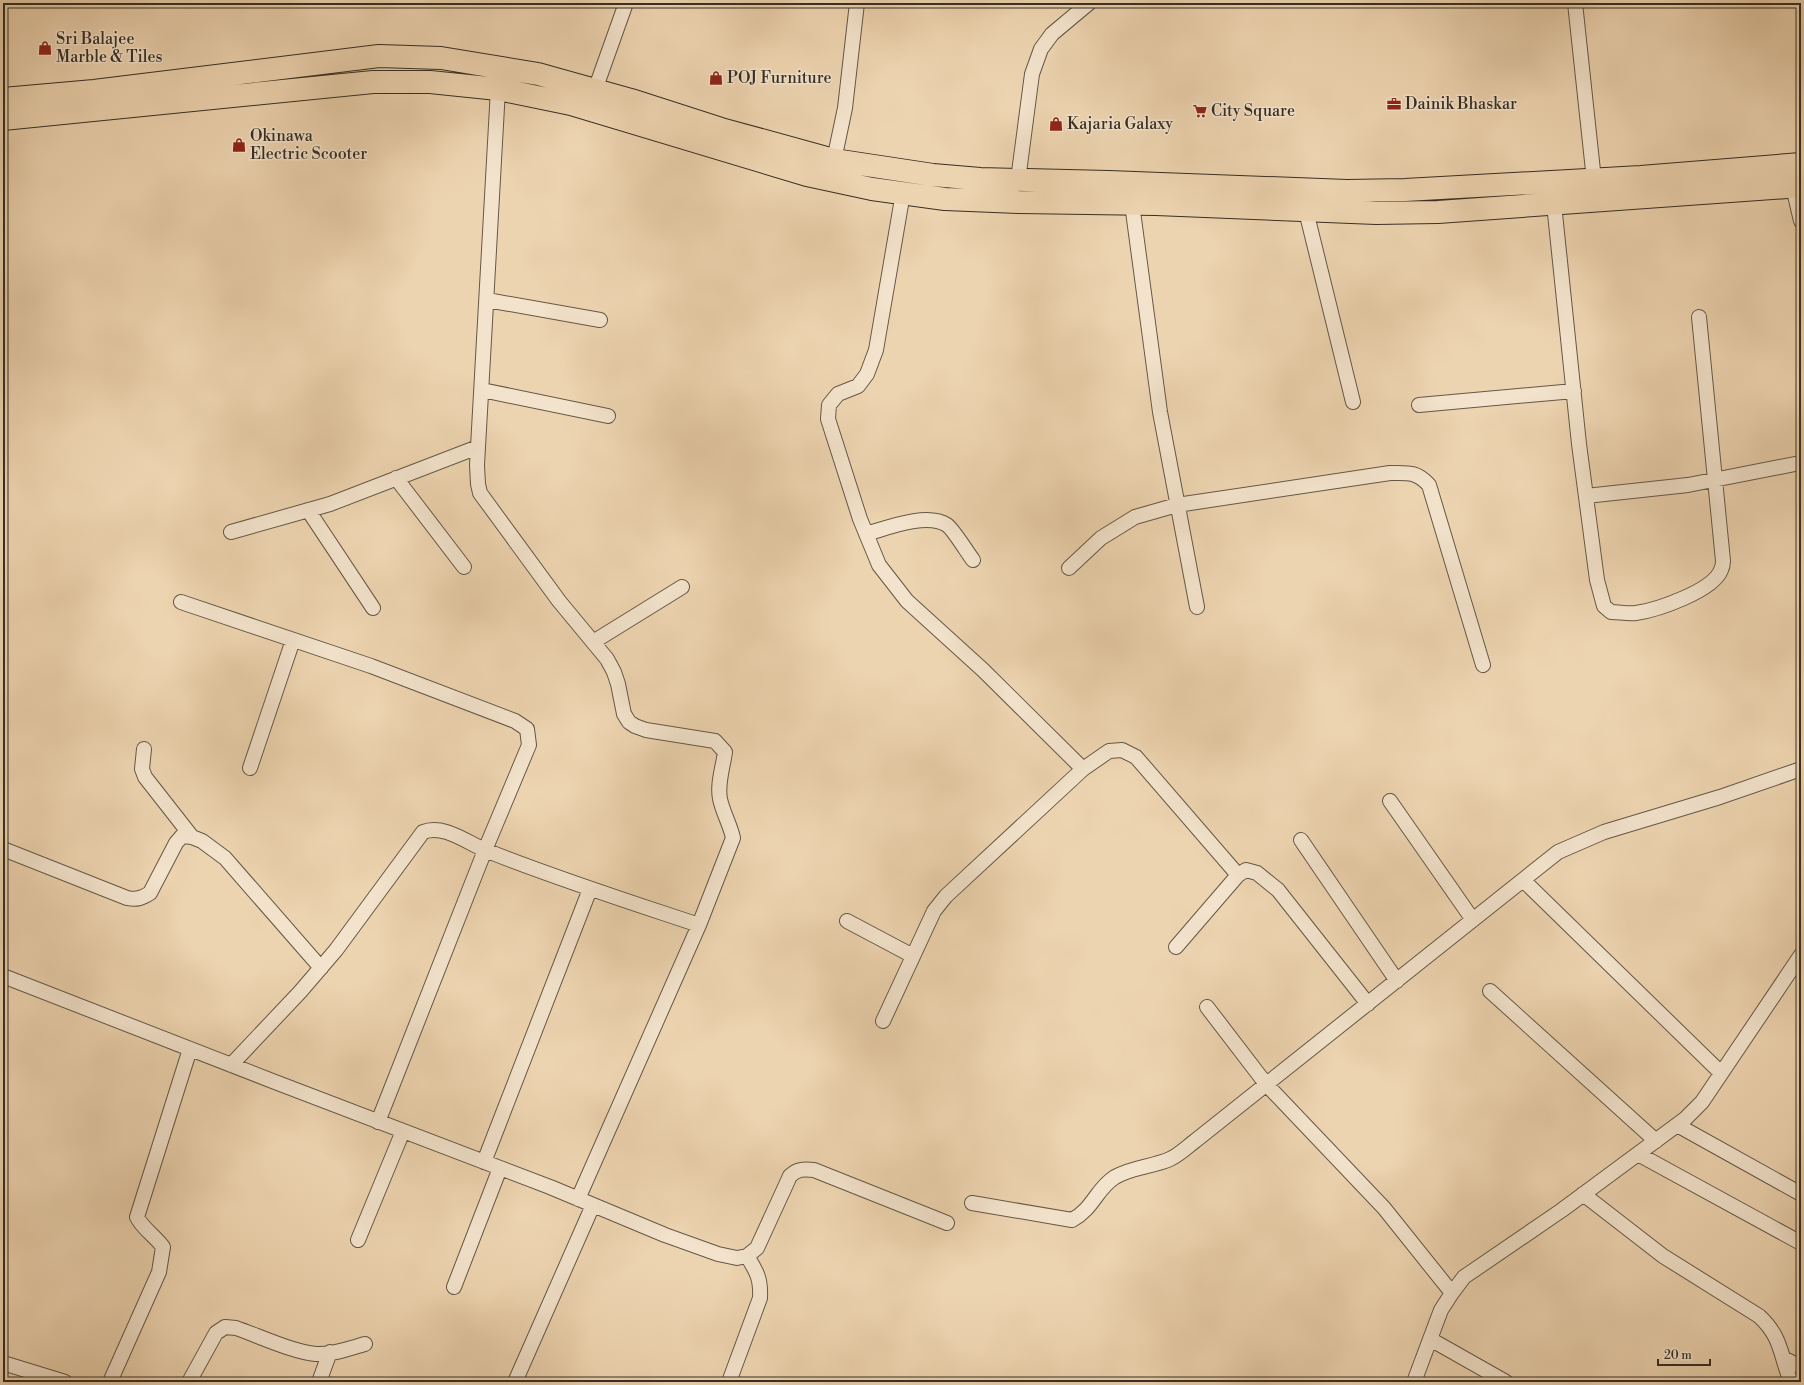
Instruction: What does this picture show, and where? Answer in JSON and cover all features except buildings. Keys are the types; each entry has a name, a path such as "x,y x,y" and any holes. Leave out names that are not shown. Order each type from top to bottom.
{"highway":[{"path":"3,99 94,91 378,56 441,58 497,66 538,74 721,129 834,160 933,175 980,179 1109,182 1347,191 1461,188 1594,180 1798,164"},
{"path":"3,120 373,82 430,82 498,89 571,104 806,175 872,188 945,199 1376,213 1438,212 1797,187"}],"street":[{"path":"595,90 626,3"},
{"path":"834,160 845,108 858,3"},
{"path":"1018,180 1032,74 1041,49 1052,34 1089,3"},
{"path":"1575,3 1594,180"},
{"path":"498,89 478,447 478,484 480,493 614,672 624,714 629,722 646,730 715,741 726,752 720,782 720,798 731,826 733,838 699,925 578,1198"},
{"path":"1798,164 1797,187 1801,221"},
{"path":"903,193 876,350 867,374 858,386 838,394 830,405 828,419 866,534 879,564 907,601 983,670 1083,769"},
{"path":"1132,204 1160,412 1197,607"},
{"path":"1554,204 1586,496 1597,580 1604,606 1611,612 1635,613 1662,607 1689,596 1714,580 1721,571 1723,561 1699,317"},
{"path":"1306,211 1353,402"},
{"path":"487,300 600,320"},
{"path":"482,390 608,416"},
{"path":"1419,405 1574,391"},
{"path":"231,532 330,504 478,447"},
{"path":"1586,496 1688,485 1800,463"},
{"path":"1069,568 1101,538 1121,524 1135,517 1177,505 1390,473 1412,473 1420,476 1429,484 1483,665"},
{"path":"396,478 464,567"},
{"path":"308,510 373,608"},
{"path":"866,534 920,520 935,520 947,525 973,560"},
{"path":"593,642 682,588"},
{"path":"181,602 371,666 515,721 527,729 529,744 485,850 378,1122"},
{"path":"250,768 293,640"},
{"path":"144,749 142,770 145,777 192,837"},
{"path":"883,1021 934,911 946,896 1083,769 1109,751 1122,750 1136,757 1238,875"},
{"path":"972,1203 1072,1220 1087,1210 1104,1186 1115,1177 1132,1169 1170,1159 1368,1004 1558,852 1604,832 1720,797 1801,769"},
{"path":"1390,801 1473,920"},
{"path":"231,1065 321,968 423,832 431,828 444,831 485,850 590,889 699,925"},
{"path":"3,849 127,898 136,900 143,898 150,893 176,843 182,836 192,837 202,841 225,858 321,968"},
{"path":"1301,840 1397,981"},
{"path":"1176,947 1238,875 1246,870 1257,873 1278,890 1368,1004"},
{"path":"1523,880 1721,1073"},
{"path":"484,1162 590,889"},
{"path":"847,920 913,956"},
{"path":"1414,1382 1441,1310 1464,1277 1583,1194 1685,1119 1702,1102 1801,955"},
{"path":"3,976 578,1198 665,1235 718,1254 738,1258 747,1256 757,1248 790,1176 795,1171 804,1169 814,1170 947,1223"},
{"path":"1490,990 1656,1141"},
{"path":"1207,1007 1266,1084 1384,1208 1452,1293"},
{"path":"110,1382 160,1272 163,1247 156,1237 140,1223 137,1217 190,1049"},
{"path":"1677,1126 1801,1194"},
{"path":"358,1240 403,1131"},
{"path":"1638,1154 1801,1243"},
{"path":"454,1287 500,1168"},
{"path":"1583,1194 1663,1256 1759,1316 1770,1326 1776,1336 1792,1382"},
{"path":"514,1382 593,1205"},
{"path":"728,1382 760,1298 760,1283 758,1274 747,1256"},
{"path":"189,1382 216,1333 225,1327 236,1328 304,1352 318,1354 341,1351 365,1344"},
{"path":"1430,1339 1506,1382"},
{"path":"319,1382 330,1352"},
{"path":"1783,1358 1801,1367"},
{"path":"3,1363 65,1382"}],"place":[{"name":"Sri Balajee Marble & Tiles","path":"45,48"},
{"name":"POJ Furniture","path":"716,78"},
{"name":"Dainik Bhaskar","path":"1394,104"},
{"name":"City Square","path":"1200,111"},
{"name":"Kajaria Galaxy","path":"1056,124"},
{"name":"Okinawa Electric Scooter","path":"239,145"}]}
